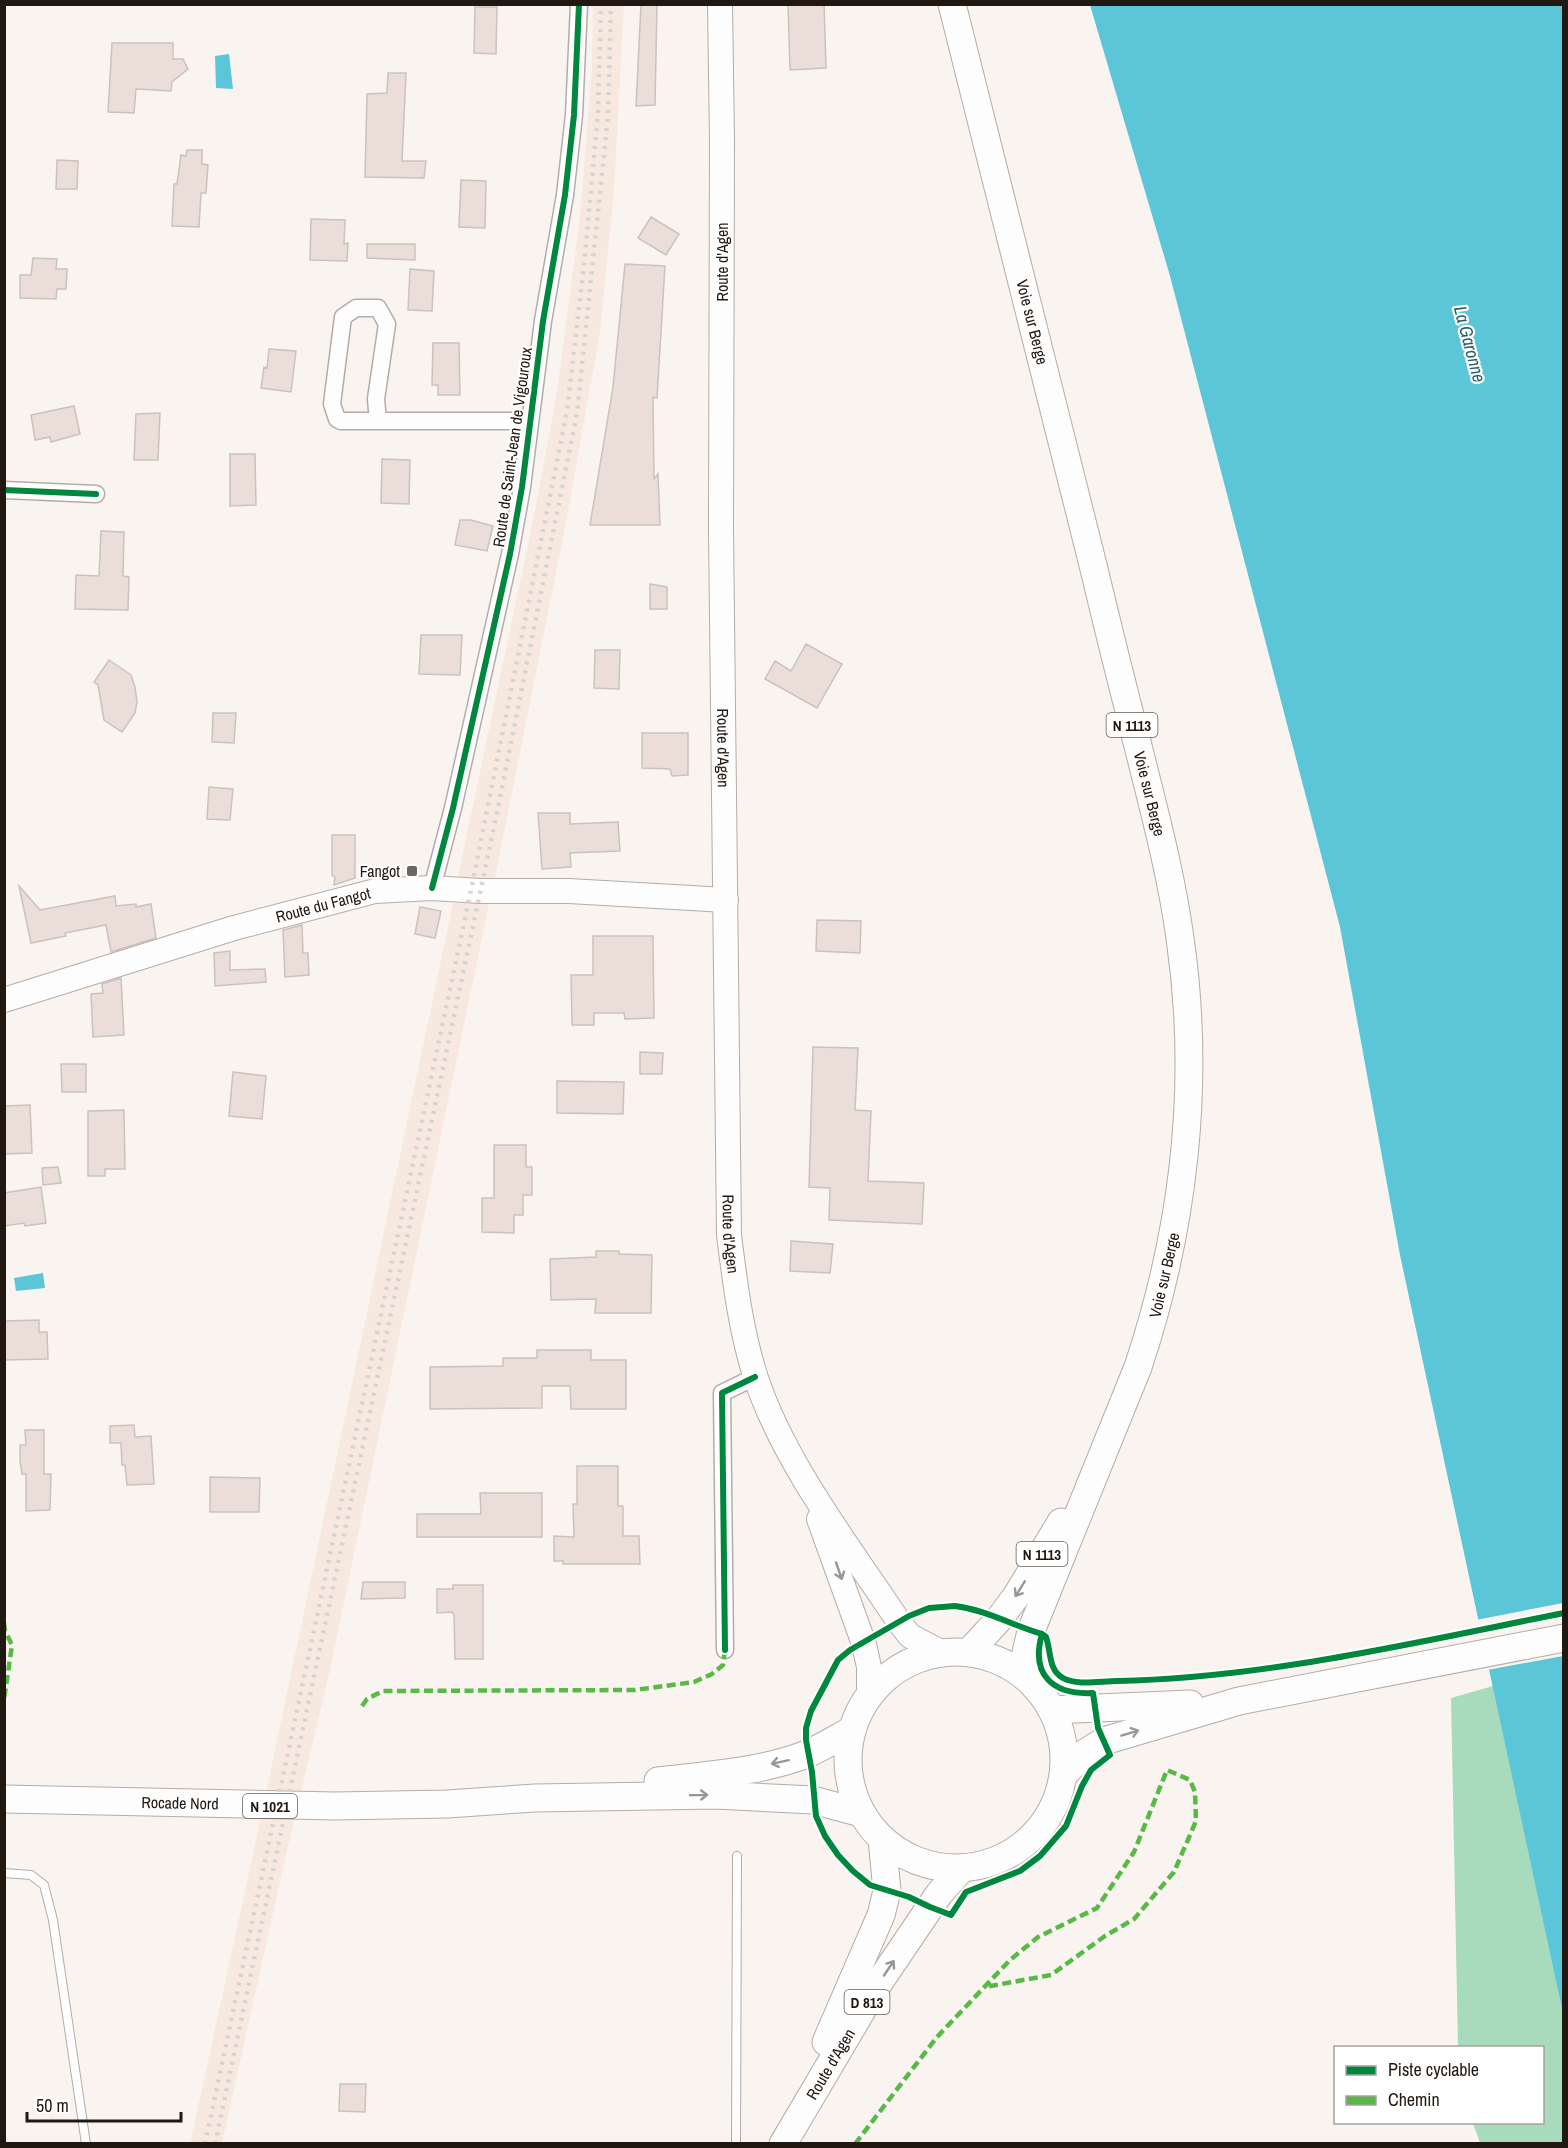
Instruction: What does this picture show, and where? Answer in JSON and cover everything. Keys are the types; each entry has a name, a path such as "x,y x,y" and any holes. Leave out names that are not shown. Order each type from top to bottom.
{"main road":[{"name":"Route d'Agen","path":"720,4 721,529 729,1234 738,1304 755,1377 772,1417 803,1477 910,1636 941,1652"},
{"name":"Voie sur Berge","path":"952,4 1163,847 1180,938 1190,1083 1187,1137 1180,1195 1152,1326 1105,1449"},
{"name":"Route du Fangot","path":"4,1000 234,928 375,891 432,888 480,891 569,891 726,900"},
{"name":"N 1113","path":"969,1652 1000,1618 1017,1595 1105,1449"},
{"name":"N 1113","path":"1026,1677 1025,1657 1040,1636 1105,1449"},
{"name":"Route d'Agen","path":"803,1477 864,1644 869,1667 869,1695"},
{"path":"1064,1774 1085,1753 1104,1742 1239,1701 1563,1638"},
{"path":"941,1652 969,1652 990,1656 1009,1665 1041,1692 1052,1710 1063,1741 1064,1774 1055,1806 1036,1834 1024,1845 1002,1858 979,1866 945,1868 911,1859 882,1839 861,1813 853,1793 848,1772 848,1751 852,1730 859,1712 869,1695 884,1679 901,1666 920,1657 941,1652"},
{"path":"1052,1710 1095,1701 1239,1701"},
{"name":"N 1021","path":"536,1798 738,1770 791,1759 808,1753 852,1730"},
{"name":"N 1021","path":"536,1798 715,1795 813,1800 861,1813"},
{"name":"Rocade Nord","path":"4,1799 335,1806 447,1804 536,1798"},
{"name":"Route d'Agen","path":"782,2144 876,1930 887,1891 882,1839"},
{"name":"Route d'Agen","path":"782,2144 874,1990 949,1881 962,1868"}],"street":[{"name":"Route de Saint-Jean de Vigouroux","path":"432,888 453,808 510,555 522,487 543,321 565,195 574,115 579,4"},
{"path":"378,421 376,399 387,324 378,308 356,308 343,316 332,404 333,413 337,419 341,421 378,421 530,421"},
{"path":"4,490 96,494"},
{"path":"725,1650 722,1393 755,1377"}],"lane":[{"path":"736,1856 736,2144"},
{"path":"4,1874 31,1875 44,1885 53,1920 86,2144"}],"path":[{"path":"1093,1682 1098,1728 1110,1755 1091,1770 1066,1826 1040,1856 1020,1870 966,1892 951,1915 870,1885 838,1855 825,1836 816,1816 813,1800 806,1728 811,1711 838,1660 850,1650 899,1622 929,1608 955,1606 977,1609 1000,1618 1040,1636 1039,1659 1046,1676 1054,1686 1065,1692 1078,1694 1095,1701"}],"shaded area":[{"path":"593,5 624,5 614,190 600,332 564,534 494,882 457,881 534,516 557,392 580,217 592,66"},
{"path":"453,903 489,904 330,1670 222,2143 190,2144 258,1831"}],"green space":[{"path":"1493,1686 1563,2014 1563,2143 1480,2143 1473,2124 1544,2124 1544,2046 1458,2046 1451,1698"}],"water":[{"name":"La Garonne","path":"1090,5 1563,5 1563,2014 1400,1255 1340,927 1170,276"},
{"path":"229,54 233,89 216,88 215,56"},
{"path":"43,1273 45,1288 16,1291 14,1278"}],"pier":[{"path":"1563,1603 1563,1656 1487,1670 1476,1620"}],"building":[{"path":"641,4 657,4 655,105 636,106"},
{"path":"788,4 824,4 826,68 790,70"},
{"path":"475,7 497,7 496,54 474,53"},
{"path":"112,43 173,43 173,59 183,59 188,69 172,82 171,91 136,89 134,113 108,112"},
{"path":"388,73 406,73 402,161 426,161 424,178 365,177 367,94 387,93"},
{"path":"187,150 202,150 202,164 208,165 206,193 201,193 199,227 172,226 174,184 177,184 181,155 186,156"},
{"path":"57,160 78,161 77,189 56,189"},
{"path":"461,180 486,181 485,228 459,227"},
{"path":"651,217 679,234 666,255 638,238"},
{"path":"311,219 345,220 344,244 348,243 347,261 310,260"},
{"path":"367,244 415,244 415,260 367,258"},
{"path":"33,258 57,259 56,269 67,269 66,289 57,289 56,299 20,298 20,275 31,275"},
{"path":"625,264 665,266 657,398 653,397 654,479 658,474 660,525 590,525 613,387"},
{"path":"410,269 434,271 432,311 408,310"},
{"path":"433,343 459,343 460,395 438,395 438,385 432,385"},
{"path":"269,349 296,351 291,392 261,388 264,367 267,368"},
{"path":"74,406 80,434 51,442 50,437 35,440 31,415"},
{"path":"160,413 158,460 134,460 136,414"},
{"path":"230,454 255,454 256,505 230,506"},
{"path":"382,459 410,460 409,504 381,503"},
{"path":"460,520 471,520 493,526 487,551 455,545"},
{"path":"101,531 124,532 123,576 129,577 128,610 75,609 76,575 99,576"},
{"path":"650,584 667,587 667,609 650,609"},
{"path":"421,635 462,635 460,675 419,674"},
{"path":"806,644 842,664 817,708 765,679 775,661 791,671"},
{"path":"595,650 620,650 619,689 594,688"},
{"path":"109,660 131,675 135,687 137,702 135,713 122,732 104,720 98,685 94,682"},
{"path":"213,713 236,713 234,743 212,742"},
{"path":"642,733 688,733 688,775 672,776 670,769 642,768"},
{"path":"209,787 233,789 230,820 207,819"},
{"path":"538,813 570,813 570,824 618,822 620,851 570,853 571,867 542,869"},
{"path":"332,835 355,835 355,878 334,885 335,877 332,875"},
{"path":"19,886 40,910 115,896 116,906 136,904 136,907 151,904 156,938 111,952 106,925 31,943"},
{"path":"420,907 441,911 435,938 415,934"},
{"path":"817,920 861,921 860,953 816,951"},
{"path":"302,925 303,953 308,953 309,975 285,977 283,930"},
{"path":"593,936 653,936 654,1018 625,1019 624,1013 594,1013 594,1025 572,1025 571,975 593,975"},
{"path":"230,951 230,970 265,969 266,982 215,986 214,953"},
{"path":"121,978 124,1035 93,1037 91,994 103,993 102,984"},
{"path":"813,1047 858,1048 855,1110 871,1111 868,1181 924,1183 922,1224 829,1220 830,1188 809,1187"},
{"path":"640,1052 663,1053 662,1074 640,1074"},
{"path":"61,1064 86,1064 86,1092 62,1092"},
{"path":"233,1072 266,1076 262,1119 229,1116"},
{"path":"557,1081 624,1082 623,1114 557,1113"},
{"path":"30,1105 32,1153 4,1154 4,1106"},
{"path":"124,1110 125,1169 105,1169 105,1176 88,1176 88,1111"},
{"path":"494,1145 526,1145 526,1167 532,1167 532,1195 523,1195 523,1215 514,1215 514,1233 482,1232 482,1198 494,1198"},
{"path":"58,1167 61,1183 43,1185 42,1168"},
{"path":"41,1187 46,1223 4,1226 4,1193"},
{"path":"791,1241 833,1244 830,1273 790,1271"},
{"path":"596,1251 652,1255 651,1313 595,1313 596,1299 551,1300 550,1259 596,1257"},
{"path":"39,1320 39,1332 47,1332 48,1359 4,1360 4,1321"},
{"path":"537,1350 591,1350 591,1360 626,1360 626,1409 571,1409 570,1386 542,1386 542,1408 430,1409 430,1367 503,1366 503,1358 537,1358"},
{"path":"134,1425 135,1437 151,1436 154,1484 127,1485 125,1465 122,1465 121,1443 110,1443 110,1426"},
{"path":"25,1430 44,1430 44,1474 51,1474 50,1510 26,1511 26,1474 22,1474 20,1461 20,1445 26,1445"},
{"path":"577,1466 618,1466 618,1506 623,1506 623,1536 639,1536 640,1564 563,1564 563,1561 554,1561 554,1536 574,1537 573,1504 577,1504"},
{"path":"210,1477 260,1478 259,1512 210,1512"},
{"path":"480,1493 542,1493 542,1537 417,1537 417,1514 481,1514"},
{"path":"363,1582 405,1582 405,1598 361,1599"},
{"path":"453,1585 483,1585 483,1659 455,1659 454,1615 452,1612 437,1613 437,1589 453,1589"},
{"path":"340,2084 366,2084 365,2112 339,2111"}],"railway":[{"path":"205,2144 471,890 567,411 598,114 601,4"},
{"path":"215,2144 498,808 577,413 608,116 611,4"}],"marked path":[{"path":"4,1623 12,1645 4,1700"},
{"path":"362,1706 367,1699 383,1691 635,1690 694,1682 712,1674 723,1665 725,1650"},
{"path":"855,2144 937,2037 1010,1960 1038,1937 1097,1908 1134,1852 1167,1770 1190,1780 1195,1792 1196,1821 1174,1872 1134,1919 1105,1936 1051,1975 985,1987"}],"cycle path":[{"path":"432,888 453,808 510,554 522,487 543,321 565,195 574,115 579,4"},
{"path":"4,490 96,494"},
{"path":"725,1650 722,1393 755,1377"},
{"path":"955,1606 978,1611 1042,1634 1039,1661 1043,1672 1048,1680 1067,1691 1093,1693 1098,1728 1110,1755 1091,1770 1066,1826 1040,1856 1020,1871 966,1892 951,1915 909,1897 870,1885 838,1855 825,1836 816,1816 806,1728 811,1711 838,1660 850,1650 909,1616 929,1608 955,1606"},
{"path":"1042,1634 1046,1637 1052,1665 1058,1674 1075,1682 1089,1682 1173,1678 1286,1666 1564,1613"}],"place":[{"name":"Fangot","path":"412,871"}]}
